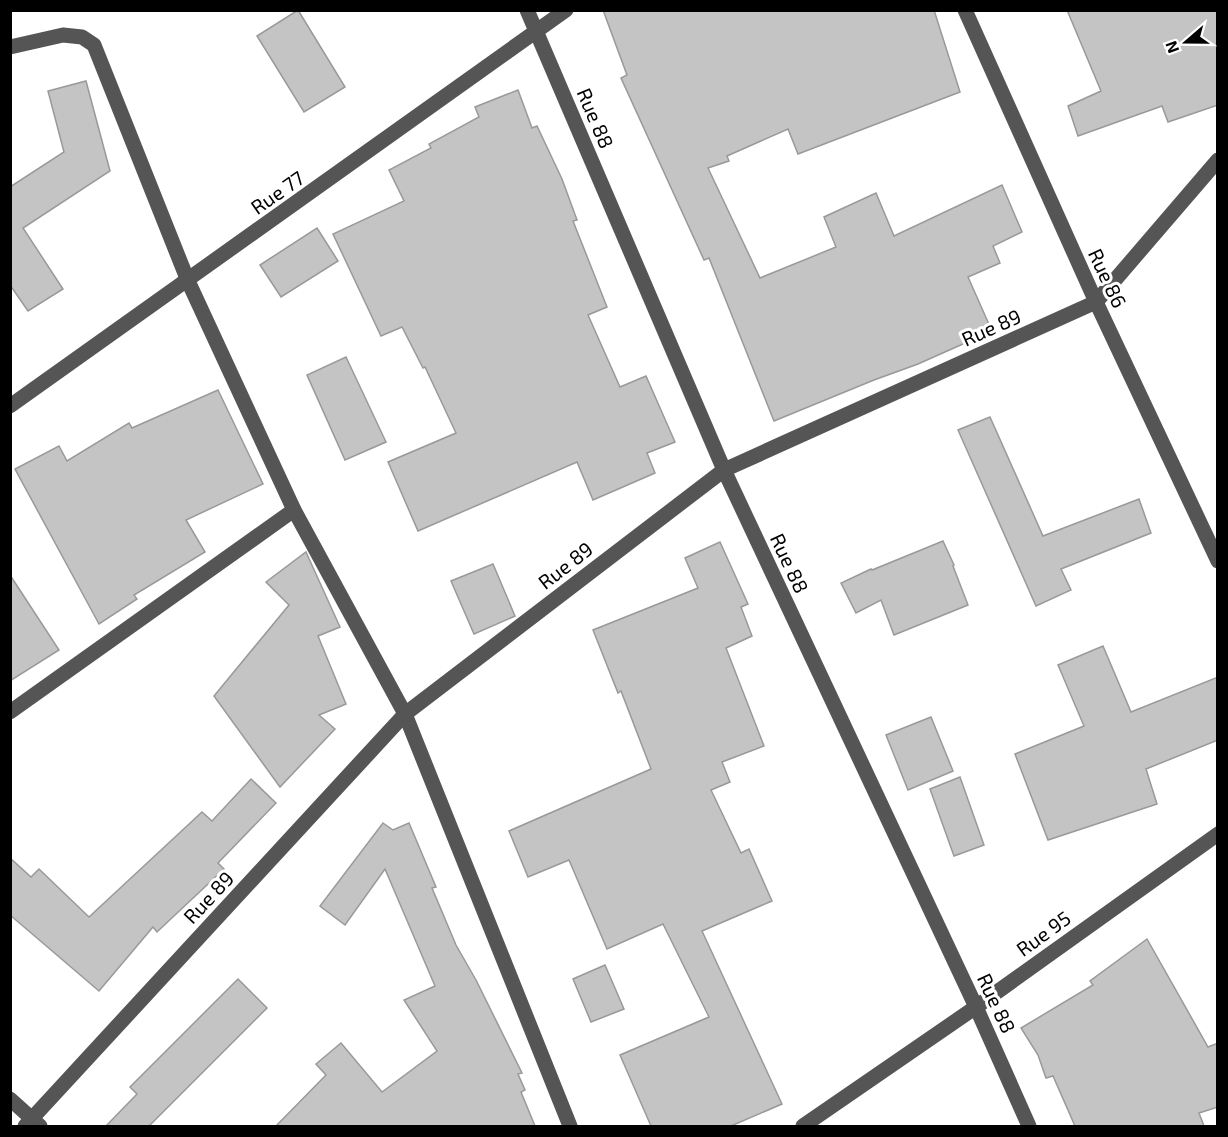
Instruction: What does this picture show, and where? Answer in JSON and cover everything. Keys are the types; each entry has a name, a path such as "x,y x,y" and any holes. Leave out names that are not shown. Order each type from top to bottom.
{"street":[{"name":"Rue 88","path":"527,10 724,470 976,1007 1029,1126"},
{"name":"Rue 77","path":"10,406 567,10"},
{"name":"Rue 86","path":"965,10 1096,302 1218,561"},
{"path":"10,47 63,35 82,38 94,45 188,280 294,510 405,714 570,1126"},
{"name":"Rue 89","path":"32,1124 405,714 724,470 1096,302 1218,160"},
{"path":"10,712 294,510"},
{"name":"Rue 95","path":"804,1126 976,1007 1218,834"},
{"path":"10,1099 32,1124"}],"building":[{"path":"298,10 345,87 304,112 257,36"},
{"path":"603,10 934,10 960,92 798,154 788,129 727,156 729,161 708,168 760,278 836,247 824,217 876,193 894,236 1002,185 1022,232 993,246 1000,263 968,277 992,331 918,364 774,421 709,258 704,260 621,78 627,75"},
{"path":"1067,10 1218,10 1218,105 1168,122 1162,106 1078,136 1068,106 1101,91"},
{"path":"86,81 110,171 23,228 63,289 28,311 10,285 10,187 64,152 48,91"},
{"path":"518,90 532,128 537,126 562,179 577,220 573,221 607,307 588,315 620,387 646,376 675,442 647,453 655,473 593,500 577,462 418,531 388,462 456,433 425,367 423,368 402,327 381,336 333,234 404,201 389,170 431,148 429,144 479,117 475,107"},
{"path":"317,228 338,261 281,297 260,265"},
{"path":"346,357 386,442 345,460 307,375"},
{"path":"218,390 263,484 186,520 205,552 134,595 137,599 99,624 15,469 59,446 67,461 129,423 132,428"},
{"path":"990,417 1043,536 1139,499 1151,533 1061,569 1071,590 1036,606 958,430"},
{"path":"943,541 968,605 894,635 881,600 856,613 841,583"},
{"path":"720,542 748,604 741,607 752,636 726,648 764,746 722,762 730,782 711,790 741,853 749,849 772,901 702,931 782,1104 731,1126 651,1126 620,1055 709,1017 663,924 607,949 569,860 528,877 509,831 651,769 621,691 618,693 593,630 698,588 685,558"},
{"path":"306,552 340,627 318,636 346,704 319,715 335,729 280,787 214,696 289,605 266,582"},
{"path":"493,564 515,616 474,634 451,581"},
{"path":"10,575 59,650 10,681"},
{"path":"1103,646 1131,712 1218,677 1218,740 1146,769 1157,804 1048,840 1015,754 1084,726 1058,665"},
{"path":"931,717 953,771 908,790 886,735"},
{"path":"960,777 984,845 954,856 930,789"},
{"path":"251,779 276,803 218,863 224,869 157,932 153,927 99,991 10,915 10,858 31,877 39,869 89,917 202,812 212,821"},
{"path":"383,823 393,830 409,823 436,887 432,888 456,945 522,1073 518,1074 525,1090 521,1092 535,1126 276,1126 326,1075 316,1064 341,1043 382,1092 437,1051 404,1000 435,986 385,869 345,925 320,906"},
{"path":"1147,939 1208,1047 1218,1043 1218,1107 1199,1113 1204,1126 1075,1126 1053,1076 1046,1078 1038,1055 1021,1028 1093,985 1090,981"},
{"path":"605,965 624,1009 591,1022 573,979"},
{"path":"238,979 267,1008 149,1126 106,1126 137,1094 130,1087"}]}
